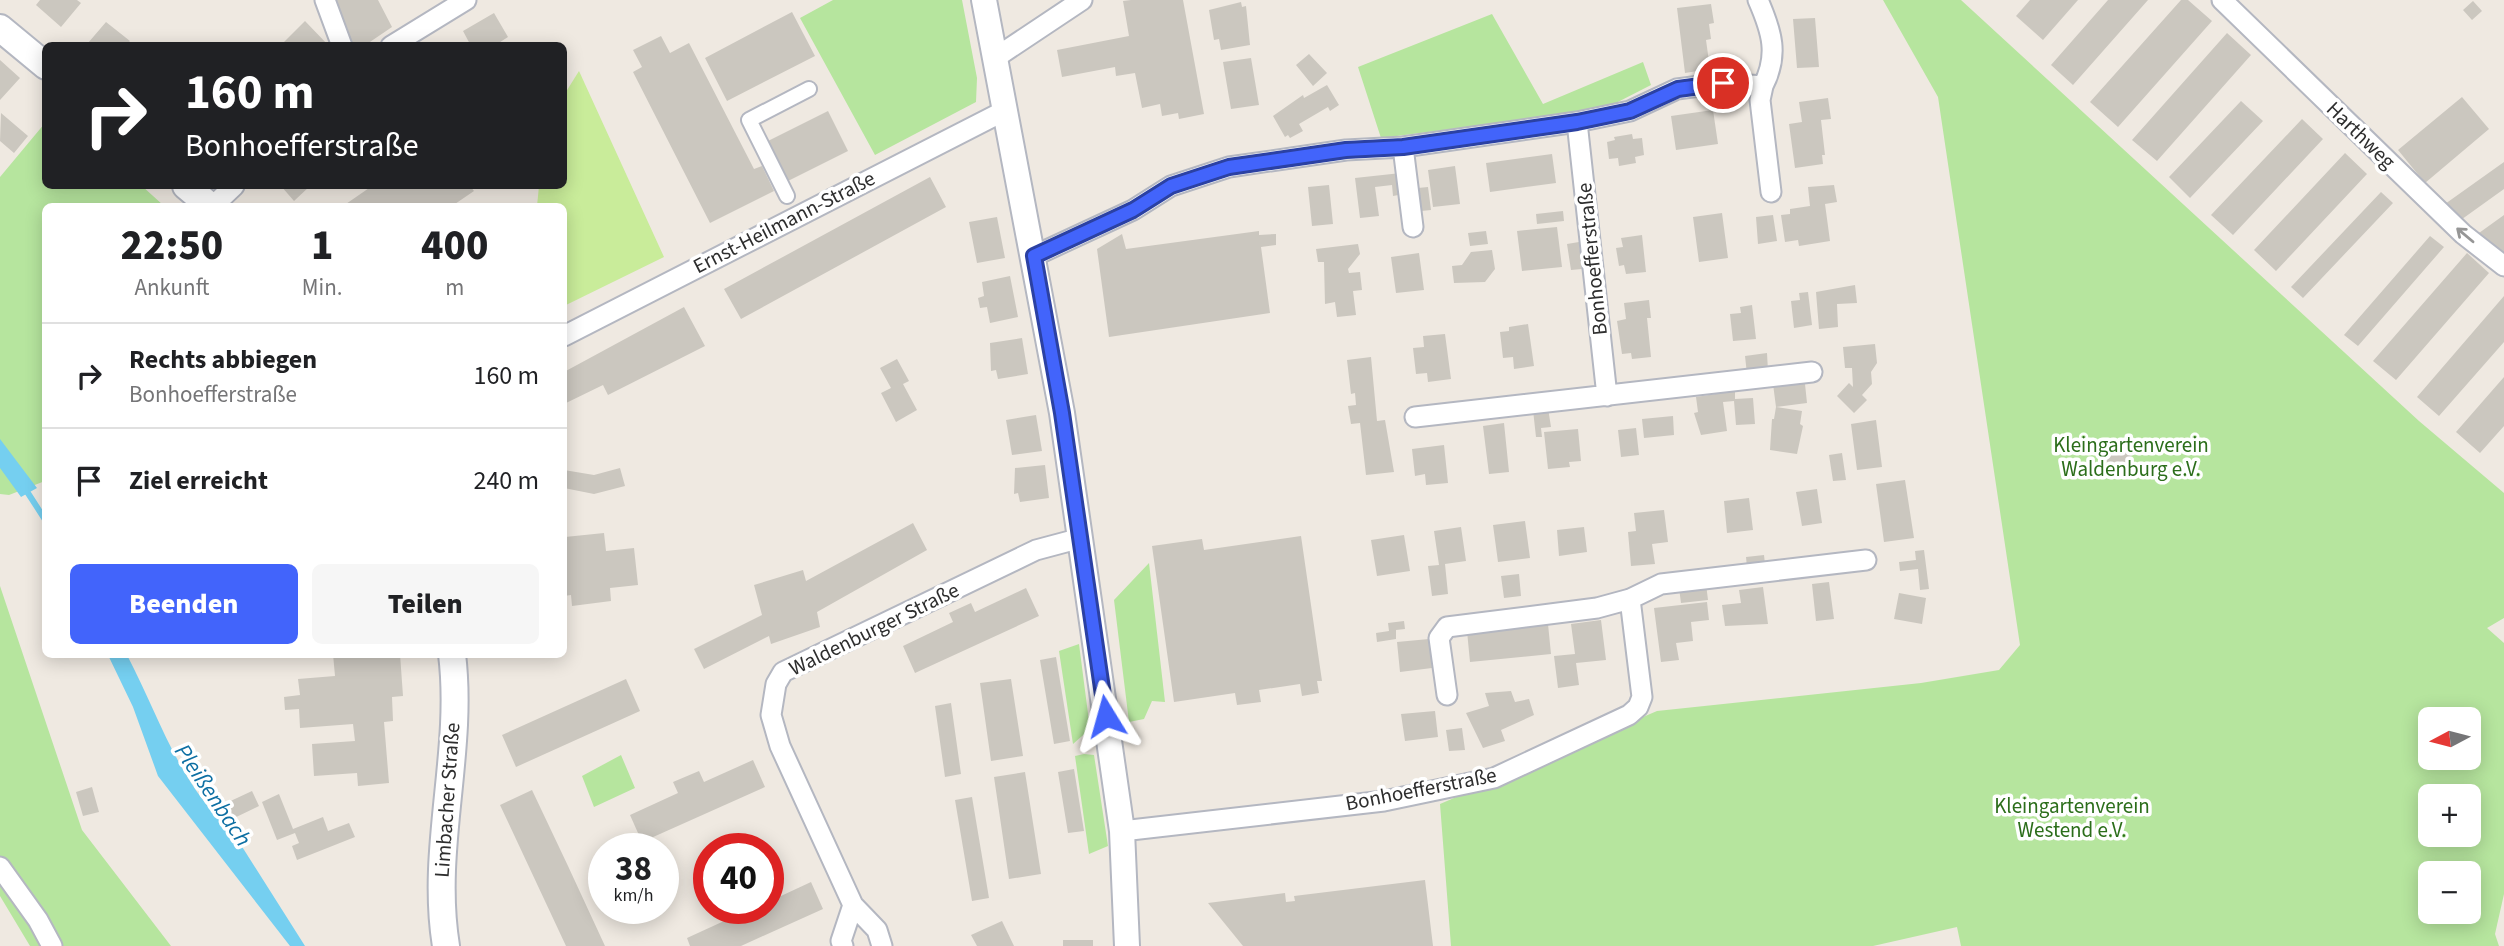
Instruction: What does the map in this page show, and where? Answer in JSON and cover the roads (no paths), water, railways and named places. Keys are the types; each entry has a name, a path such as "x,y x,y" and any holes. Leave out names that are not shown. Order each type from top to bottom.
{"main road":[{"path":"0,27 42,63"},
{"path":"190,189 207,203"},
{"name":"Limbacher Straße","path":"446,946 440,876 452,748 452,658"}],"street":[{"path":"325,0 341,42"},
{"path":"398,42 466,0"},
{"path":"984,0 1034,256 1081,538 1122,831 1127,946"},
{"path":"995,58 1082,0"},
{"path":"1758,0 1768,22 1774,59 1760,100 1771,192"},
{"name":"Harthweg","path":"2222,0 2463,234 2504,266"},
{"path":"1034,256 1133,210 1171,186 1229,167 1346,150 1403,147 1577,122 1630,111 1678,89 1723,83 1763,86"},
{"path":"787,196 749,120 809,89"},
{"name":"Ernst-Heilmann-Straße","path":"567,335 1006,110"},
{"name":"Bonhoefferstraße","path":"1577,122 1608,396"},
{"path":"1403,147 1413,227"},
{"path":"214,203 231,189"},
{"path":"1415,417 1812,372"},
{"name":"Waldenburger Straße","path":"852,905 774,729 772,699 783,672 1036,550 1081,538"},
{"path":"1447,695 1439,638 1447,626 1597,608 1630,599 1661,584 1866,560"},
{"name":"Bonhoefferstraße","path":"1122,831 1384,801 1494,778 1629,715 1638,707 1642,697 1630,599"},
{"path":"0,867 38,920 52,946"},
{"path":"843,946 841,941 852,905 877,930 882,946"}],"water":[{"path":"0,439 37,488 21,497 0,468"},
{"path":"109,658 128,658 185,772 215,815 234,834 305,946 290,946 158,776 133,707"}],"waterway":[{"name":"Pleißenbach","path":"24,487 42,515"}],"park label":[{"name":"Kleingartenverein Waldenburg e.V.","path":"2131,457"},
{"name":"Kleingartenverein Westend e.V.","path":"2072,818"}]}
